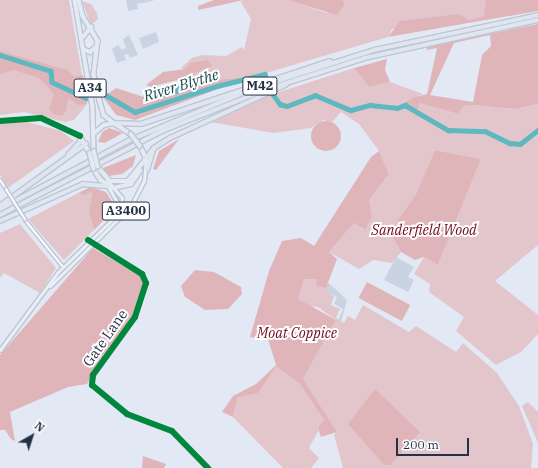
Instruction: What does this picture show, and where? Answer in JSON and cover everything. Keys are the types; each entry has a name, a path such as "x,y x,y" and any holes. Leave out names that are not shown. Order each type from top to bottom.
{"highway":[{"name":"A34","path":"75,0 95,117 92,136 94,151 98,167 107,180"},
{"name":"A34","path":"79,0 83,16 91,27 97,45 96,86 103,112 115,123 131,134 140,146 146,159"},
{"name":"M42","path":"0,209 156,128 255,88 350,57 464,28 538,15"},
{"name":"M42","path":"0,215 162,131 313,73 436,40 538,20"},
{"path":"82,40 91,27"},
{"path":"83,50 91,52 97,45"},
{"path":"0,206 86,144 101,126 115,123 141,124 318,63 350,57"},
{"path":"0,221 83,184 108,186 114,188 131,184 146,159 156,146 214,116 313,73"},
{"path":"80,136 90,153 94,168 108,186"},
{"path":"62,161 80,142 80,136"},
{"path":"147,170 156,146"},
{"path":"107,180 126,182 142,167"}],"main road":[{"path":"146,159 147,170"},
{"name":"A3400","path":"90,242 131,206 147,170"},
{"name":"A3400","path":"0,350 47,288 100,230 122,209 122,198 107,180"},
{"path":"100,230 118,208 117,198 108,186"}],"street":[{"path":"0,121 41,118 80,136"},
{"path":"0,180 25,220 65,268"},
{"name":"Gate Lane","path":"90,242 142,274 146,283 135,317 93,375 92,385 127,414 172,431 208,468"}],"shaded area":[{"path":"0,0 69,0 87,104 74,120 65,122 24,112 0,115"},
{"path":"244,0 287,0 327,13 332,0 486,0 485,16 468,20 449,17 392,29 388,37 252,77 212,80 185,87 178,83 192,73 181,68 192,58 203,55 226,56 242,47 244,50 251,19 241,2"},
{"path":"82,1 91,4 97,13 98,19 91,25"},
{"path":"354,68 369,87 390,82 423,94 393,109 419,103 458,114 464,106 472,105 515,109 538,104 538,245 495,281 538,315 538,334 521,352 496,365 456,331 464,317 429,292 430,284 414,274 424,257 438,265 481,159 435,150 416,194 397,221 393,238 401,252 392,263 373,260 359,269 329,252 354,223 364,230 372,217 369,200 389,174 379,151 359,124 341,112 332,122 323,120 311,128 273,133 211,122 273,94"},
{"path":"23,121 61,131 74,141 8,188 0,175 0,124"},
{"path":"80,192 82,196 92,192 89,214 94,230 64,260 28,219"},
{"path":"20,224 56,268 40,293 4,273 0,278 0,233"},
{"path":"304,279 317,279 315,284 326,288 328,283 331,285 327,292 334,296 331,305 340,309 336,318 344,323 348,316 355,320 363,305 409,332 416,326 456,352 463,343 497,373 519,406 533,444 531,468 343,468 334,435 336,432 303,379 336,320 318,307 307,306 298,299"},
{"path":"276,365 300,384 324,420 309,448 319,458 311,468 283,468 233,417 238,397 263,385"},
{"path":"528,402 538,412 538,443 522,406"}],"green space":[{"path":"214,0 244,0 198,10 198,6"},
{"path":"287,0 343,0 344,5 337,15"},
{"path":"486,0 538,0 538,11 388,37 400,21 459,14 468,20 484,16"},
{"path":"538,24 538,104 515,109 472,105 464,106 458,114 419,103 418,109 393,109 392,105 400,106 412,98 427,94 437,48 426,50 429,46","holes":["490,35 491,46 482,55 473,102 430,95 454,43"]},
{"path":"0,51 67,70 75,77 83,75 87,104 78,105 68,98 66,111 62,116 54,114 49,109 54,94 39,78 14,70 0,74"},
{"path":"387,59 385,70 390,82 369,87 354,68"},
{"path":"208,60 212,66 178,80 150,87 146,85 163,72 185,69 190,63"},
{"path":"250,77 135,120 116,115 103,97 116,88 153,100 212,80"},
{"path":"326,121 337,125 341,136 337,147 326,151 315,147 311,136 315,125"},
{"path":"109,128 123,133 105,143 98,142 102,132"},
{"path":"179,139 156,170 153,169 159,151"},
{"name":"Sanderfield Wood","path":"435,150 481,159 438,265 424,257 415,260 401,252 393,238 397,221 416,194"},
{"name":"Moat Coppice","path":"379,151 389,174 369,200 372,217 365,230 354,223 329,252 337,259 326,288 315,285 317,279 304,279 298,299 336,320 303,379 337,432 321,437 318,428 324,420 300,384 276,366 258,393 238,397 233,417 222,412 233,396 256,384 276,365 268,339 250,337 269,271 282,241 301,238 314,246 371,157"},
{"path":"136,155 133,166 122,174 109,176 103,168"},
{"path":"91,187 106,192 113,203 109,215 94,230 89,214 92,192 82,196 80,192"},
{"path":"93,248 144,278 141,303 87,384 68,387 10,412 15,441 11,439 5,430 0,430 0,355"},
{"path":"195,270 214,272 241,287 242,294 228,309 205,310 185,297 181,286"},
{"path":"367,282 410,305 402,321 359,298"},
{"path":"375,389 420,432 390,465 384,465 348,424"},
{"path":"143,456 166,464 164,468 142,468"}],"water":[{"path":"180,85 185,87 181,93 153,100 143,98 146,93 172,92"}],"building":[{"path":"126,0 153,1 137,4 138,9 128,11"},
{"path":"156,32 159,42 143,49 139,38"},
{"path":"129,35 138,55 130,58 128,54 124,55 126,60 117,63 112,49 118,45 122,50 126,48 123,39"},
{"path":"396,257 414,267 408,277 414,280 408,292 384,280"},
{"path":"331,285 347,300 341,322 338,320 343,309 334,304 337,297 327,292"}],"waterway":[{"name":"River Blythe","path":"0,55 51,71 52,82 87,98"},
{"name":"River Blythe","path":"104,94 135,112 217,86 265,74 266,77"},
{"name":"River Blythe","path":"272,93 280,104 287,106 315,95 351,110 370,105 397,108 405,105 448,130 485,131 510,143 520,144 538,130"}],"cycle path":[{"path":"0,121 41,118 80,136"},
{"path":"88,240 142,274 146,283 135,317 93,375 92,385 127,414 172,431 208,468"}]}
